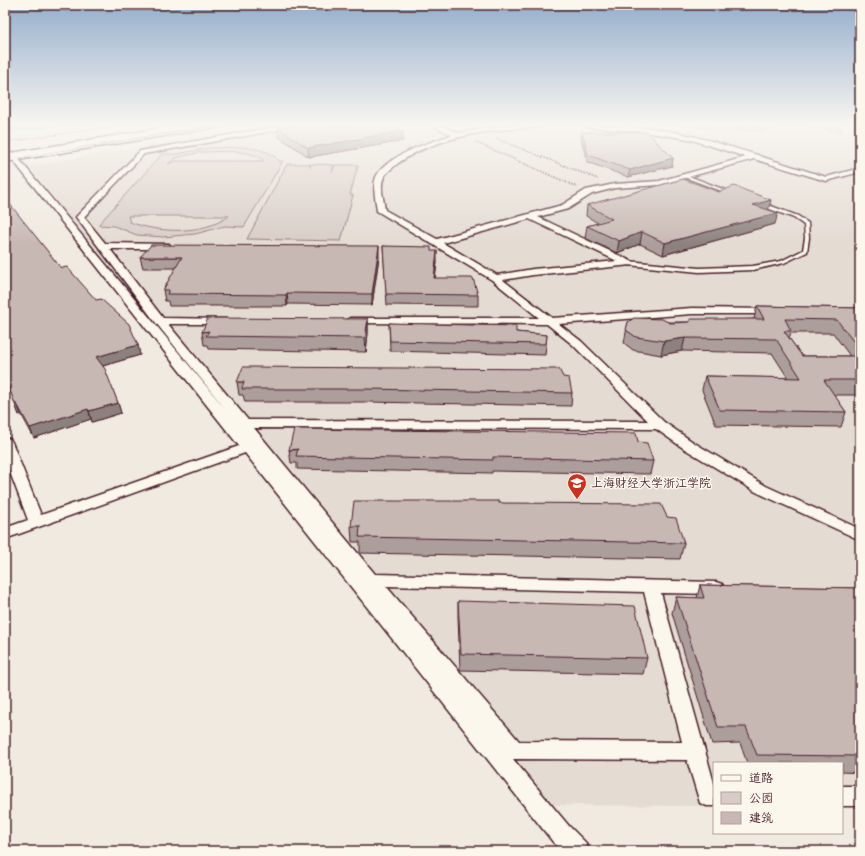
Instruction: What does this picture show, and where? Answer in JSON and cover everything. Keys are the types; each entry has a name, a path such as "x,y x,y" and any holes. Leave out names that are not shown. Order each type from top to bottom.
{"street":[{"path":"15,165 248,446 561,834 578,851"},
{"path":"130,165 80,217 104,246 160,321 371,580 514,750 695,751"},
{"path":"392,165 380,176 378,192 381,211 433,245 447,248 495,278 577,343 659,425 688,445 761,489 860,535"},
{"path":"433,245 531,216 565,208 589,192 615,186 659,183 724,165"},
{"path":"783,165 826,179 860,170"},
{"path":"531,216 628,263"},
{"path":"104,246 176,246"},
{"path":"495,278 533,272 628,263"},
{"path":"341,321 550,321 692,311 788,311"},
{"path":"160,321 231,321"},
{"path":"245,424 659,425"},
{"path":"5,442 37,522"},
{"path":"5,534 248,446"},
{"path":"371,580 651,588 728,588"},
{"path":"651,588 707,796 713,796"},
{"path":"843,796 860,796"}],"lane":[{"path":"685,176 737,195"},
{"path":"628,263 699,270 752,268 782,262 805,251 807,238 806,224 796,217 759,203"}],"path":[{"path":"527,165 589,192"},
{"path":"562,165 615,186"}],"shaded area":[{"name":"上海财经大学浙江学院","path":"860,165 860,807 843,807 843,762 713,762 713,806 539,805 29,166"}],"green space":[{"path":"152,165 281,165 244,227 225,226 195,234 163,237 137,235 114,226 98,225","holes":["128,216 229,216 206,226 180,230 167,230 141,226 130,222"]},
{"path":"286,165 310,165 310,167 311,165 334,165 332,172 335,165 358,165 350,195 353,195 341,241 247,239"}],"building":[{"path":"616,165 648,165 630,170"},
{"path":"683,179 719,192 734,186 771,200 753,205 778,213 665,243 642,232 619,241 587,226 612,219 587,205"},
{"path":"5,203 9,203 61,268 67,267 96,300 101,299 129,324 138,345 96,357 105,369 118,403 89,411 88,409 30,428 17,404 15,404 7,382 5,382"},
{"path":"151,245 379,246 372,294 287,293 286,295 167,294 169,290 163,290 182,257 140,257"},
{"path":"383,246 431,247 431,251 437,251 434,278 473,278 478,295 386,294"},
{"path":"757,306 860,308 860,350 837,320 785,319 791,331 784,331 802,356 860,356 860,380 824,380 846,412 720,410 705,376 801,378 776,339 685,338 664,341 636,337 626,330 628,322 634,318 662,319 670,323 690,322 690,319 764,319"},
{"path":"208,318 368,319 365,338 206,336 209,331 202,332"},
{"path":"389,323 516,326 516,332 547,335 546,344 390,341"},
{"path":"243,367 559,369 563,377 569,378 572,393 368,389 242,389 244,382 237,382"},
{"path":"294,429 636,433 638,442 647,443 653,461 493,457 493,460 296,456 298,449 289,450"},
{"path":"354,501 499,501 499,503 661,504 667,517 676,518 684,543 359,537 360,526 351,526"},
{"path":"700,585 860,588 860,756 757,755 746,727 718,727 676,597 704,598"},
{"path":"458,601 635,606 647,658 461,654"}],"place":[{"name":"上海财经大学浙江学院","path":"577,500"}]}
